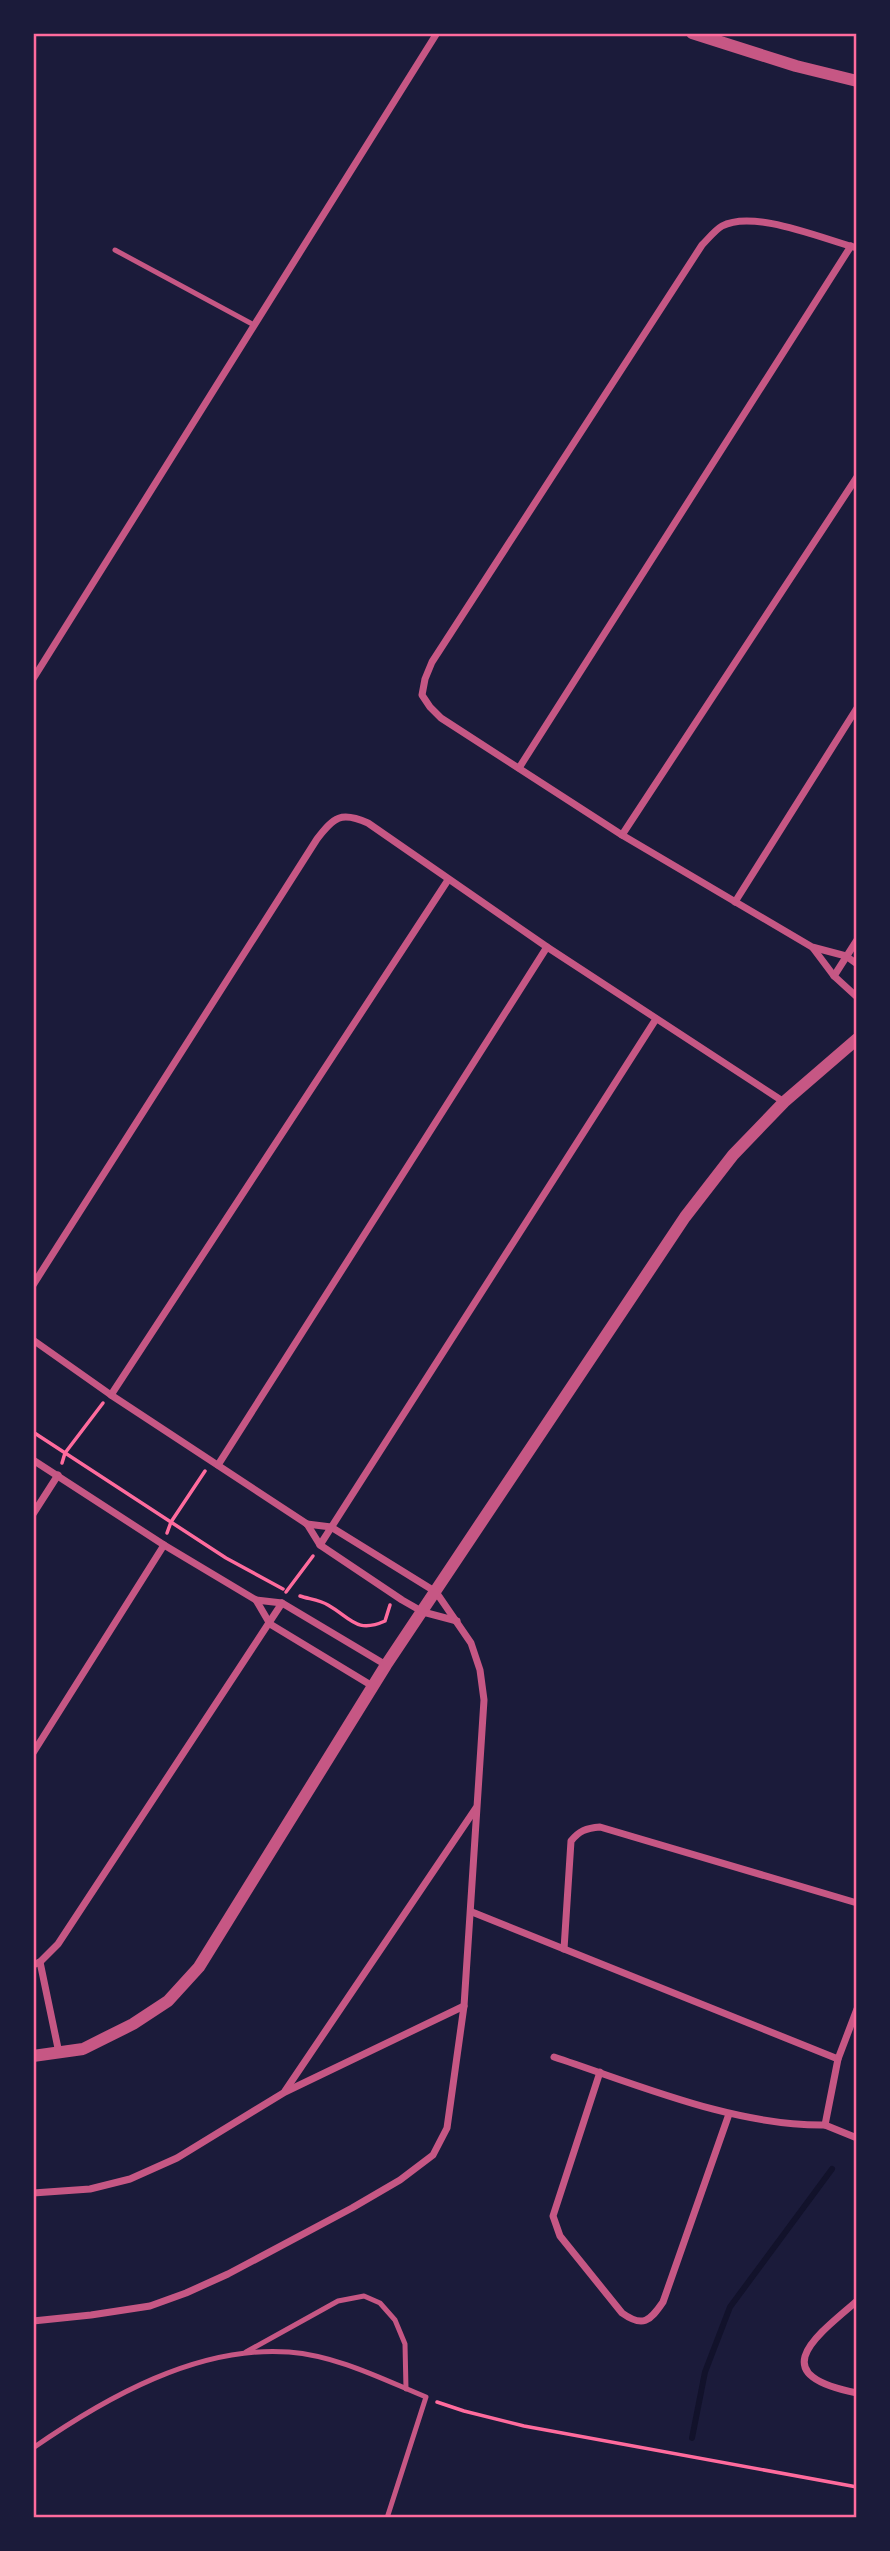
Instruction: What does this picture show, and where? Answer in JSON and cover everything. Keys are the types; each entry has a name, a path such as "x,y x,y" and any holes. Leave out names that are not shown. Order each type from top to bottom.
{"street":[{"path":"33,679 437,33"},
{"path":"692,33 796,66 857,81"},
{"path":"519,768 854,247 758,220 741,219 721,226 702,244 432,662 422,695 429,707 442,719 622,835 812,947 846,957 857,964"},
{"path":"622,835 857,477"},
{"path":"735,902 857,709"},
{"path":"33,1285 317,839 327,826 340,817 353,817 368,823 547,947 783,1102"},
{"path":"111,1395 448,880"},
{"path":"834,976 857,940"},
{"path":"218,1465 547,947"},
{"path":"812,947 834,976 857,997"},
{"path":"320,1545 656,1019"},
{"path":"33,2056 83,2049 133,2024 168,2001 199,1967 386,1665 685,1217 733,1154 783,1102 857,1039"},
{"path":"33,1340 111,1395 307,1524 320,1545 423,1612 457,1621"},
{"path":"33,1460 164,1545 256,1600 282,1604 386,1665"},
{"path":"33,1514 58,1475"},
{"path":"33,2320 150,2306 228,2274 352,2208 420,2166 433,2155 447,2128 464,2006 472,1912 484,1700 480,1670 471,1643 436,1592 331,1527 307,1524"},
{"path":"33,1753 164,1545"},
{"path":"256,1600 270,1624 374,1687"},
{"path":"59,2053 37,1964 58,1944 282,1604"},
{"path":"285,2092 477,1807"},
{"path":"564,1949 571,1841 578,1832 588,1828 600,1828 857,1903"},
{"path":"472,1912 838,2059"},
{"path":"33,2193 90,2189 130,2179 177,2158 285,2092 464,2006"},
{"path":"825,2125 838,2059 857,2009"},
{"path":"554,2057 729,2114 775,2123 825,2125 857,2138"},
{"path":"600,2073 553,2217 560,2236 622,2313 632,2320 643,2322 653,2316 663,2302 729,2114"},
{"path":"857,2301 815,2336 805,2352 803,2363 808,2375 820,2382 857,2393"}],"lane":[{"path":"115,250 254,325"},
{"path":"243,2354 338,2301 364,2296 380,2303 395,2320 405,2344 406,2389"},
{"path":"33,2448 76,2418 187,2366 243,2354 289,2352 329,2359 362,2369 426,2398 387,2518"}],"path":[{"path":"58,1475 65,1453 111,1395"},
{"path":"33,1432 226,1558 286,1590 327,1604 347,1620 363,1627 374,1626 385,1621 390,1603"},
{"path":"164,1545 171,1522 205,1471 218,1465"},
{"path":"282,1604 286,1590 320,1545"},
{"path":"426,2398 524,2426 857,2487"}],"waterway":[{"path":"692,2438 705,2372 730,2307 832,2169"}]}
